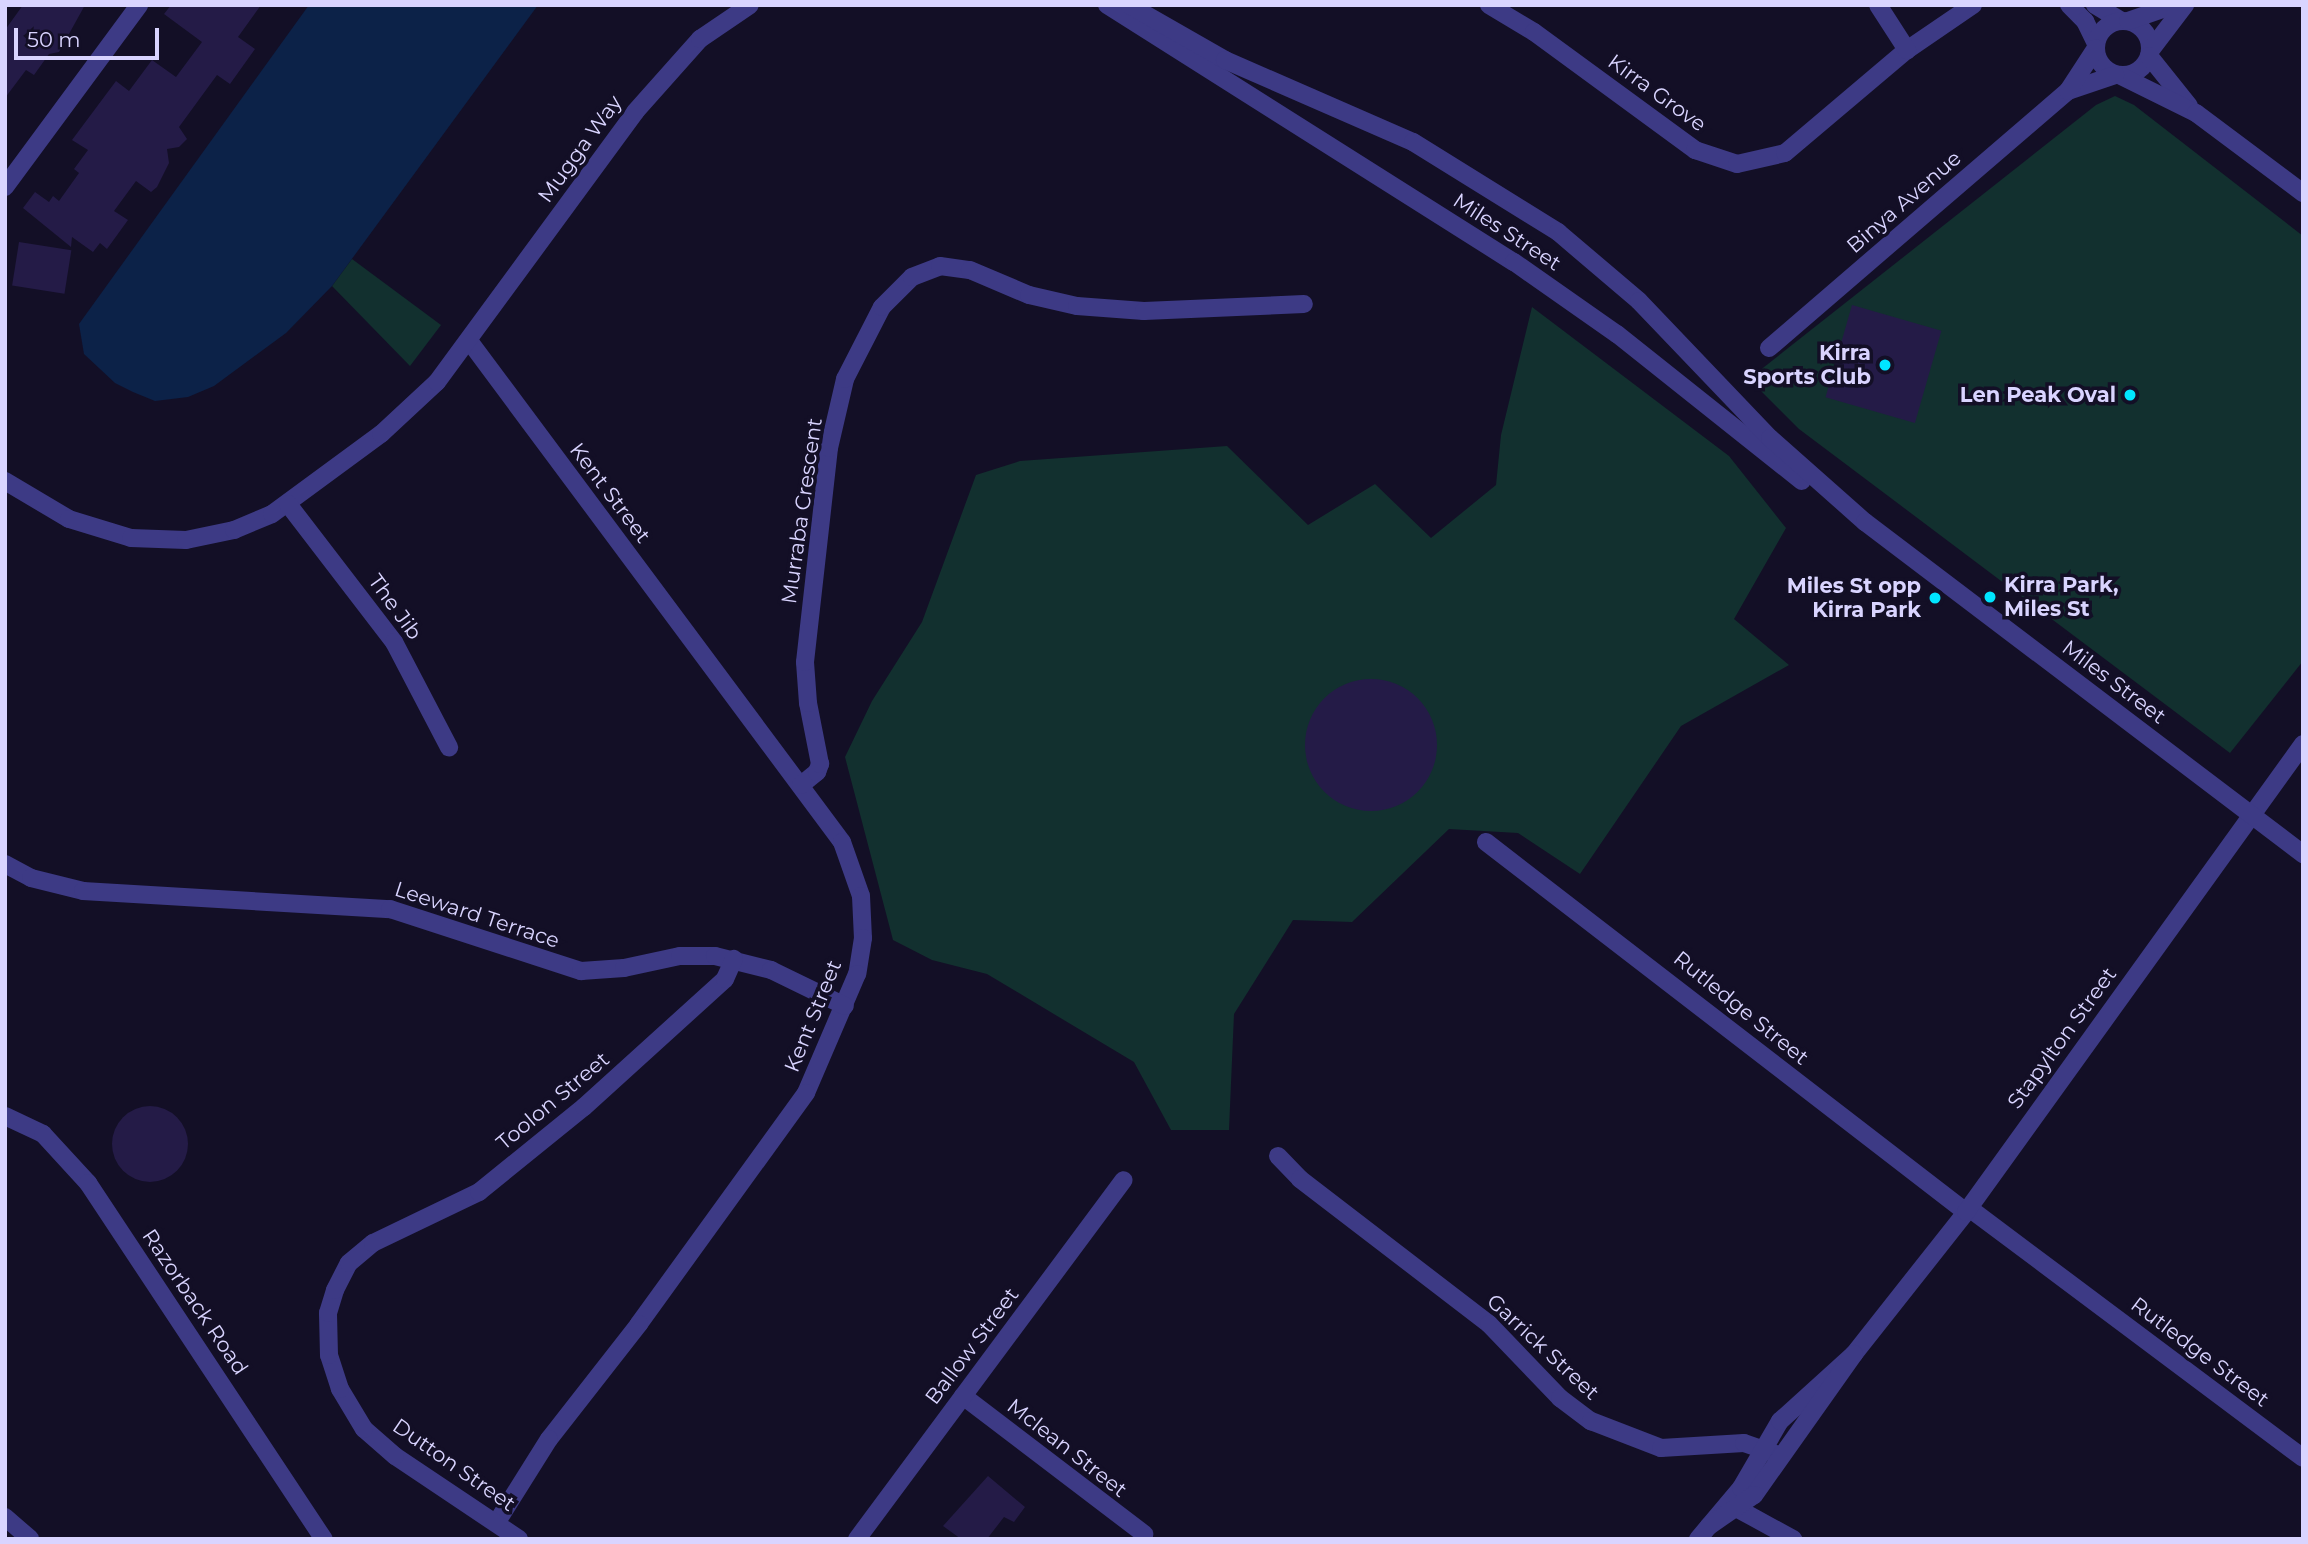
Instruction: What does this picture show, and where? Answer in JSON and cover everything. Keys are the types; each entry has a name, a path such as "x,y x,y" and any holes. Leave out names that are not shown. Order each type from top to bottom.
{"street":[{"path":"5,187 139,5"},
{"name":"Mugga Way","path":"5,481 69,519 113,534 155,540 187,540 234,530 288,504 403,415 470,342 635,111 693,46 750,5"},
{"name":"Miles Street","path":"1107,5 1524,269 1617,334 1787,470 1865,522 2303,854"},
{"name":"Miles Street","path":"1129,5 1225,60 1413,142 1558,232 1632,294 1770,438 1865,522"},
{"name":"Kirra Grove","path":"1489,5 1534,32 1695,150 1737,164 1785,153 1907,50 1973,5"},
{"path":"1878,5 1907,50"},
{"path":"2069,5 2085,22 2101,65 2196,113 2303,193"},
{"path":"2095,5 2143,29 2149,54 2196,113"},
{"path":"2096,46 2106,27 2174,5"},
{"path":"2118,75 2138,71 2185,5"},
{"name":"Binya Avenue","path":"1769,348 2068,91 2096,46"},
{"name":"Binya Avenue","path":"2068,91 2118,75"},
{"name":"Murraba Crescent","path":"800,785 817,772 820,764 807,703 805,662 829,448 845,379 882,307 912,277 940,266 970,270 1029,295 1077,306 1144,311 1304,304"},
{"name":"Kent Street","path":"470,342 842,842 861,896 862,947 845,1006 794,1112 549,1439 497,1522"},
{"name":"The Jib","path":"288,504 394,642 449,747"},
{"name":"Stapylton Street","path":"1704,1532 1738,1509 1759,1489 1854,1354 1967,1210 2303,744"},
{"name":"Rutledge Street","path":"1486,842 1967,1210 2303,1458"},
{"name":"Leeward Terrace","path":"5,864 31,878 83,891 390,909 581,971 624,968 680,956 734,959 771,970 845,1006"},
{"name":"Toolon Street","path":"373,1243 479,1192 675,1028 725,979 734,959"},
{"name":"Razorback Road","path":"5,1116 43,1134 88,1183 324,1539"},
{"name":"Garrick Street","path":"1278,1156 1300,1180 1489,1324 1560,1398 1591,1421 1661,1448 1696,1449 1738,1443 1781,1456"},
{"name":"Ballow Street","path":"857,1539 1124,1180"},
{"name":"Dutton Street","path":"373,1243 349,1263 328,1313 329,1356 340,1389 364,1429 395,1456 519,1539"},
{"name":"Stapylton Street","path":"1704,1532 1747,1478 1782,1418 1854,1354"},
{"name":"Mclean Street","path":"963,1396 1144,1534"},
{"path":"1747,1478 1738,1509 1761,1524 1787,1534"},
{"path":"5,1517 30,1539"}],"green space":[{"path":"2115,96 2134,105 2303,236 2303,661 2230,753 1799,429 1749,379 2096,105"},
{"path":"352,259 441,325 410,366 332,286"},
{"path":"1532,307 1729,456 1786,528 1734,619 1789,665 1681,726 1580,874 1518,833 1449,829 1352,922 1293,920 1234,1014 1229,1130 1171,1130 1134,1062 987,974 932,960 893,940 845,757 872,701 922,622 976,475 1020,461 1227,446 1308,525 1375,484 1431,538 1496,485 1501,435"}],"water":[{"path":"309,5 538,5 332,286 286,333 214,386 188,397 155,401 133,392 115,383 84,354 79,324"}],"building":[{"path":"23,5 85,5 59,52 49,54 34,75 26,70 5,98 5,30"},
{"path":"171,5 261,5 238,37 255,49 230,84 217,75 179,127 187,139 179,147 167,149 169,163 157,187 151,192 136,181 114,211 128,220 107,249 100,243 93,252 72,237 71,247 23,208 35,192 49,202 53,196 59,201 79,173 74,169 88,150 72,140 116,81 129,91 152,60 176,77 202,42 164,14"},
{"path":"19,242 71,250 64,294 12,285"},
{"name":"Kirra Sports Club","path":"1852,305 1941,331 1915,423 1826,397"},
{"path":"1371,679 1396,684 1417,699 1432,720 1437,745 1432,770 1417,791 1396,806 1371,811 1346,806 1325,791 1310,770 1305,745 1310,720 1325,699 1346,684"},
{"path":"150,1106 164,1109 177,1117 185,1130 188,1144 185,1158 177,1171 164,1179 150,1182 136,1179 123,1171 115,1158 112,1144 115,1130 123,1117 136,1109"},
{"path":"988,1476 1025,1507 1014,1522 1004,1517 987,1539 961,1539 943,1526"}],"place":[{"name":"Kirra Sports Club","path":"1885,365"},
{"name":"Len Peak Oval","path":"2130,395"},
{"name":"Kirra Park, Miles St","path":"1990,597"},
{"name":"Miles St opp Kirra Park","path":"1935,598"}]}
